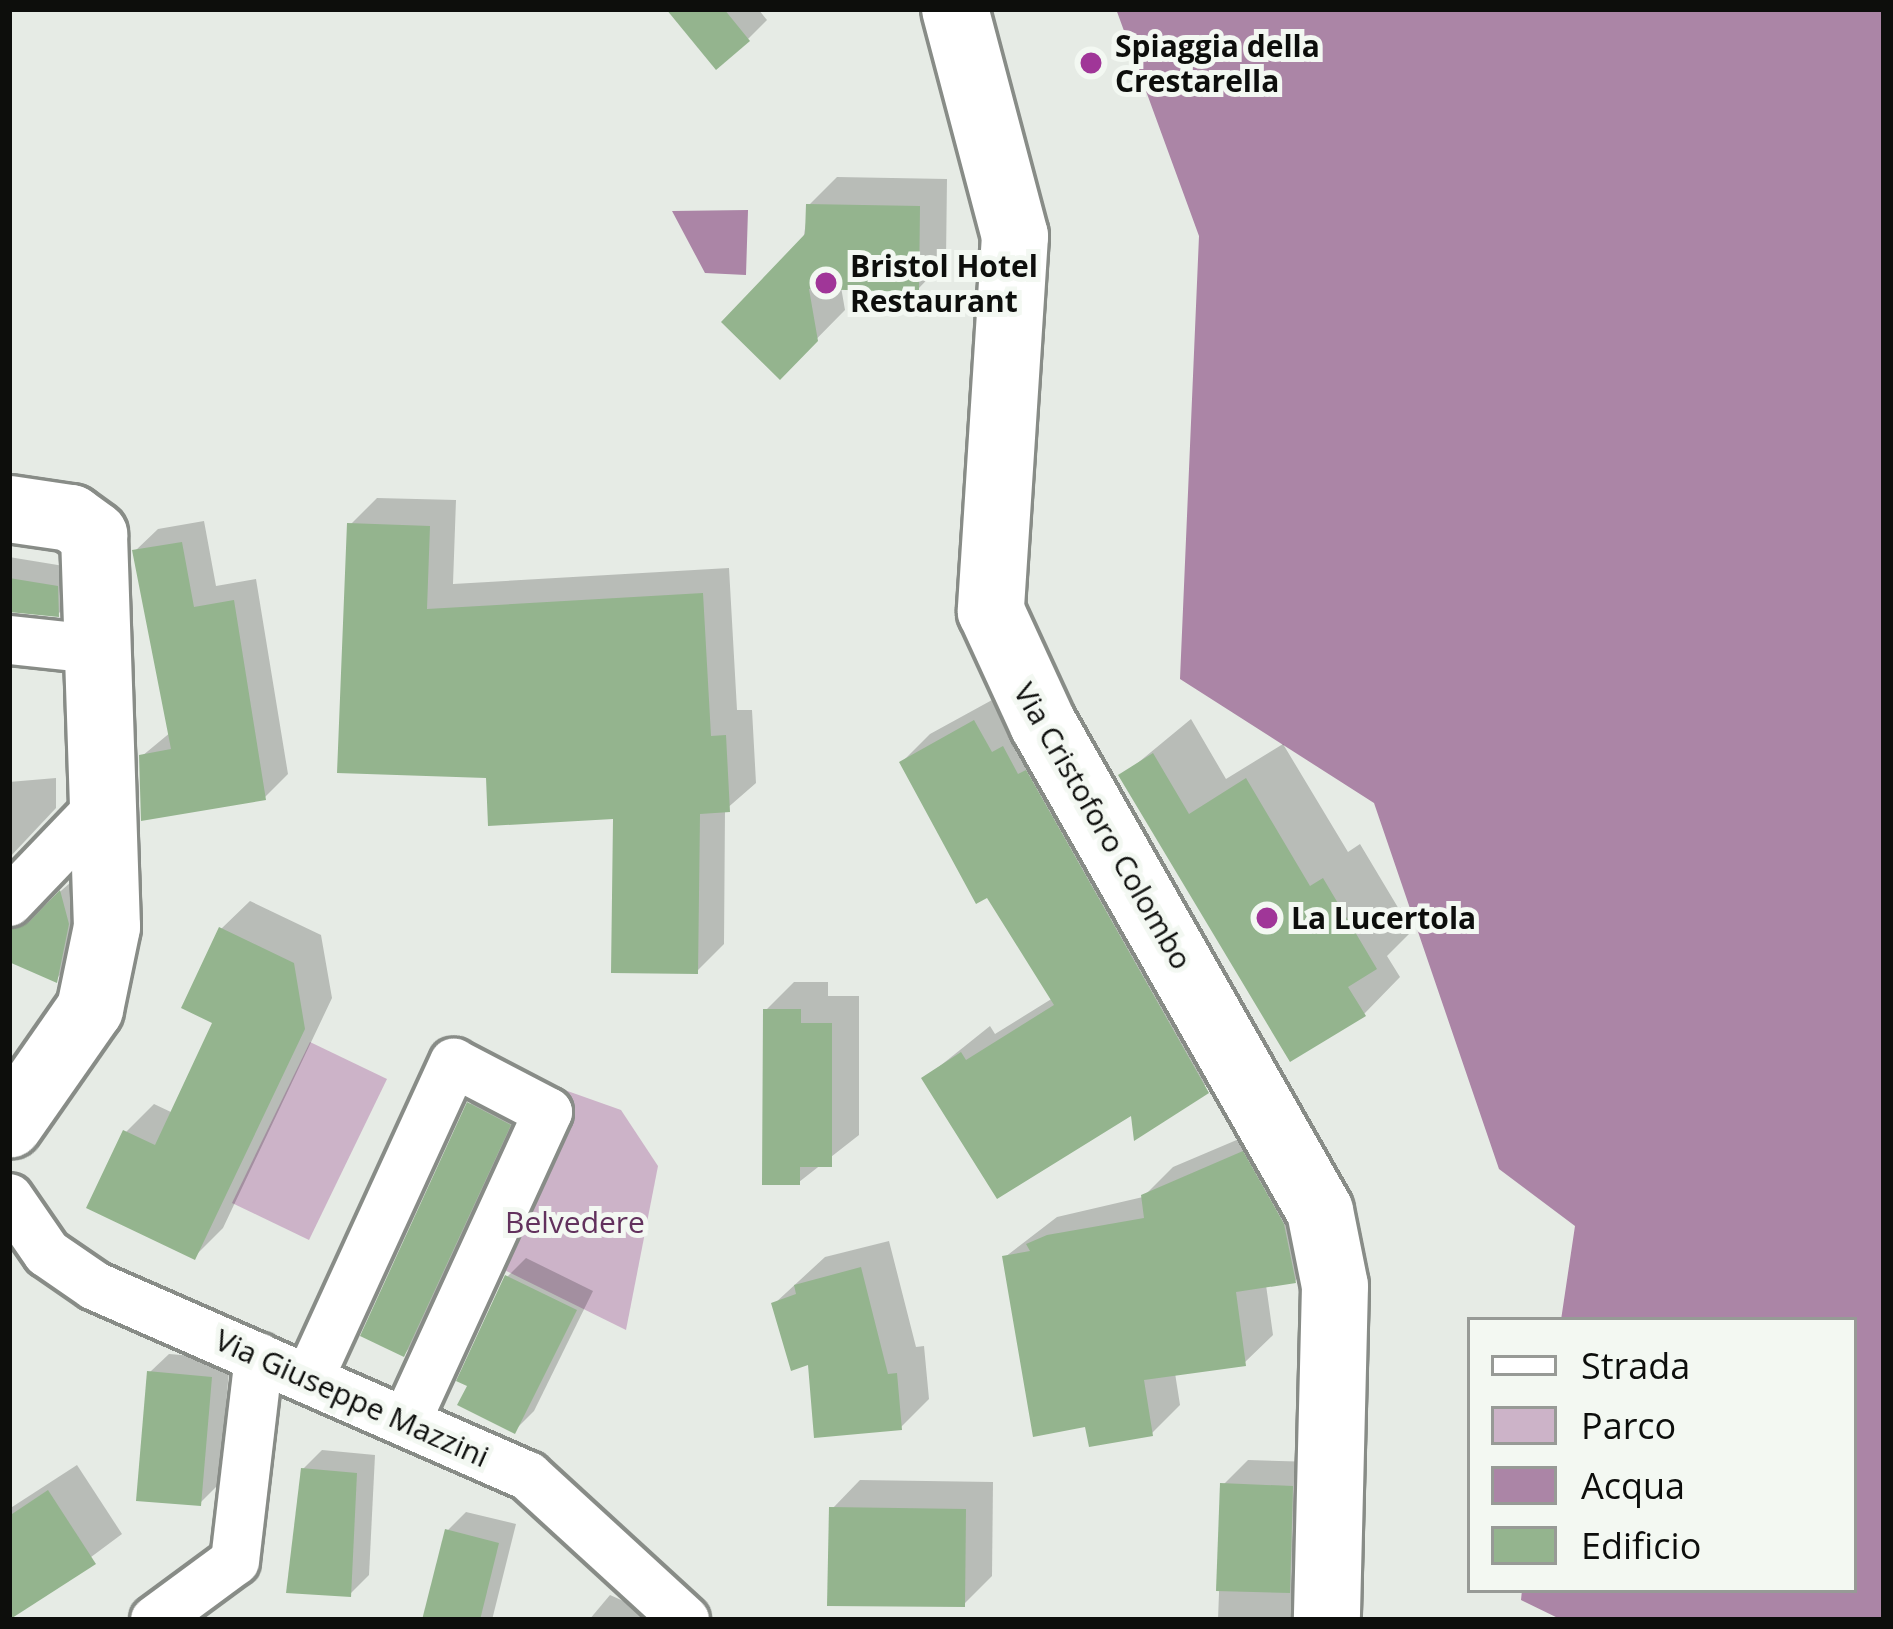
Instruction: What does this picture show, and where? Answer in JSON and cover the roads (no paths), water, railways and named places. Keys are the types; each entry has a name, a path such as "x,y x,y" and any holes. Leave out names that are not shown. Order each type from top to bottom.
{"street":[{"name":"Via Cristoforo Colombo","path":"955,9 1015,236 992,610 1043,724 1320,1211 1335,1286 1327,1620"},
{"path":"9,1125 90,1009 107,927 106,801 93,649 94,535 71,518 12,509"},
{"path":"9,640 93,649"},
{"path":"9,902 106,801"},
{"path":"309,1379 454,1063 548,1112 406,1422"},
{"name":"Via Giuseppe Mazzini","path":"9,1198 47,1253 95,1286 528,1476 686,1620"},
{"path":"155,1620 236,1561 259,1357"}],"water":[{"path":"1116,9 1884,9 1884,1620 1562,1620 1521,1600 1522,1593 1857,1593 1857,1317 1561,1317 1575,1226 1499,1169 1374,803 1180,679 1199,236"},
{"path":"748,210 746,275 705,273 672,211"}],"place":[{"name":"Spiaggia della Crestarella","path":"1091,63"},
{"name":"Bristol Hotel Restaurant","path":"826,283"},
{"name":"La Lucertola","path":"1267,918"}],"park label":[{"name":"Belvedere","path":"575,1222"}]}
